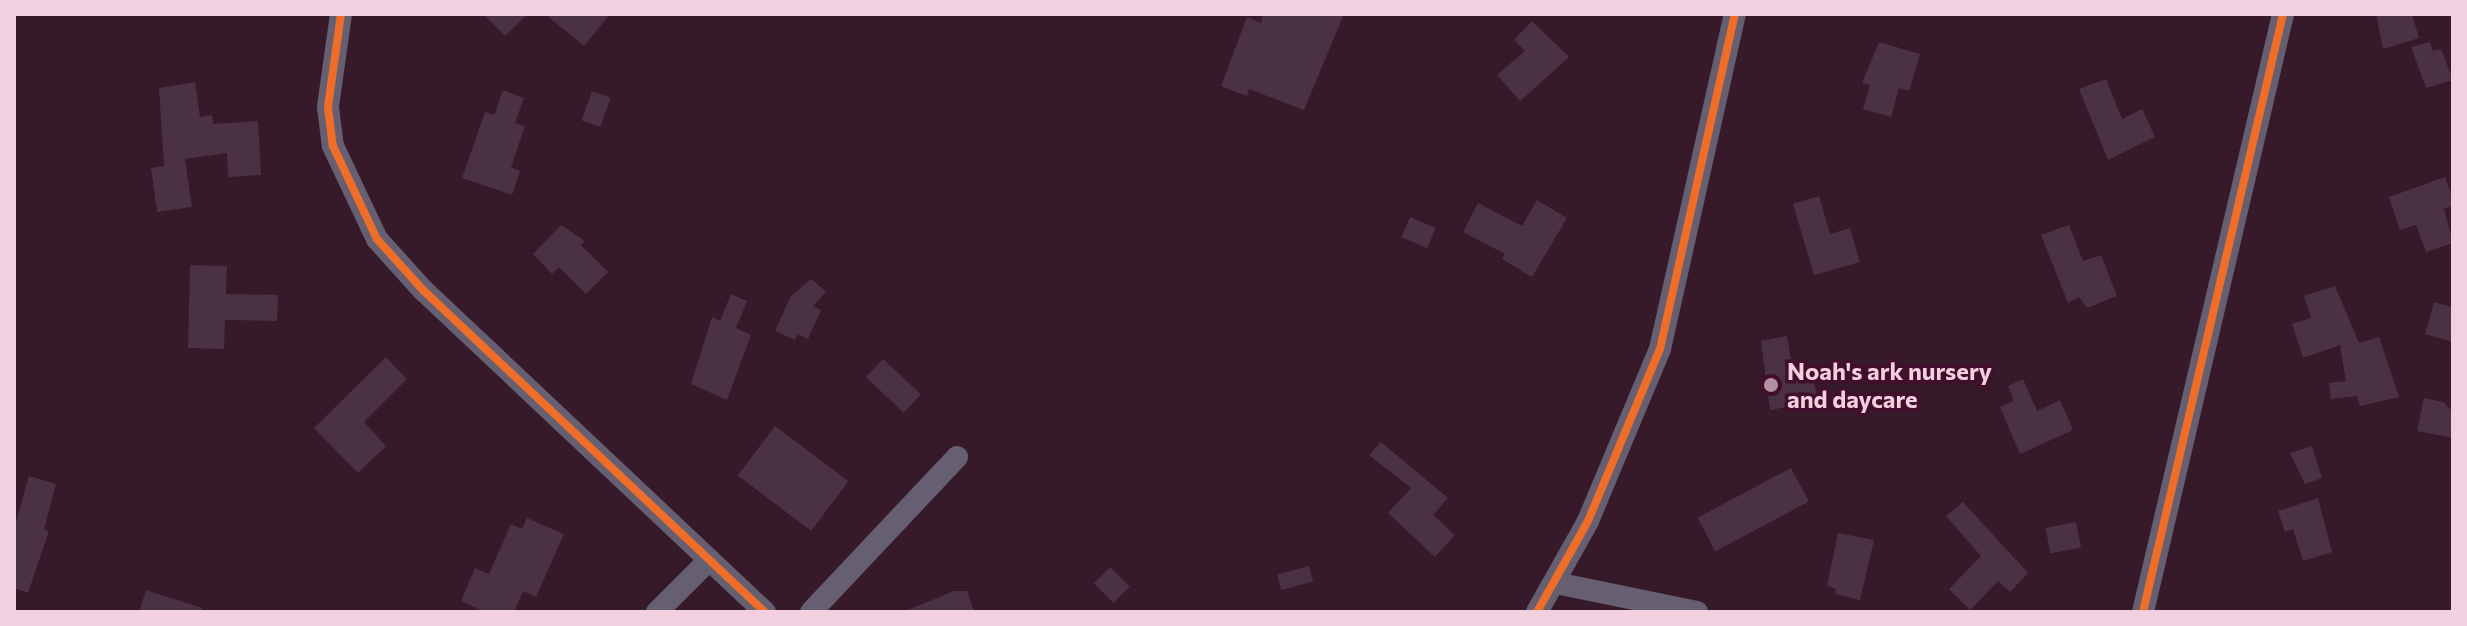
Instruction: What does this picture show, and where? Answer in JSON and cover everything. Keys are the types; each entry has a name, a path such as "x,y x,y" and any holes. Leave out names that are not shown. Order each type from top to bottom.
{"street":[{"path":"341,14 328,107 333,146 377,239 423,290 765,612"},
{"path":"1537,612 1556,583 1660,349 1735,14"},
{"path":"2143,612 2283,14"},
{"path":"811,612 957,457"},
{"path":"657,612 709,560"},
{"path":"1556,583 1697,612"}],"building":[{"path":"483,14 528,14 505,36"},
{"path":"545,14 610,14 584,46"},
{"path":"1263,14 1344,14 1304,110 1249,89 1247,96 1221,86 1247,17 1261,23"},
{"path":"2376,14 2412,14 2419,38 2383,49"},
{"path":"1532,21 1569,57 1520,101 1497,75 1525,51 1514,40"},
{"path":"1879,42 1920,54 1909,91 1899,88 1891,117 1863,109 1870,85 1862,83"},
{"path":"2430,42 2433,51 2441,49 2453,80 2426,88 2411,47"},
{"path":"2106,79 2122,119 2142,109 2155,137 2108,160 2079,89"},
{"path":"195,82 200,117 212,115 213,124 258,121 261,175 228,177 227,153 185,159 192,207 157,212 151,168 164,166 159,88"},
{"path":"503,90 524,98 515,123 525,126 511,167 520,171 512,195 462,178 485,112 494,115"},
{"path":"592,91 611,98 600,127 581,120"},
{"path":"2445,177 2453,200 2453,206 2444,209 2453,243 2426,252 2416,225 2400,230 2389,197"},
{"path":"1819,196 1830,234 1850,228 1860,262 1814,275 1793,204"},
{"path":"1537,200 1567,218 1532,277 1502,259 1505,254 1463,232 1478,203 1522,226"},
{"path":"1410,217 1436,228 1427,248 1401,237"},
{"path":"561,225 585,241 581,245 608,272 586,294 559,267 552,274 533,254"},
{"path":"2069,225 2083,261 2101,255 2117,296 2087,308 2079,297 2068,303 2041,235"},
{"path":"190,265 227,266 226,294 278,295 277,321 225,320 224,349 188,348"},
{"path":"811,279 826,292 813,306 821,310 808,339 798,334 795,340 775,331 791,296"},
{"path":"2335,286 2359,343 2379,337 2399,397 2360,406 2357,396 2331,399 2329,383 2346,381 2340,345 2303,358 2292,324 2311,318 2304,296"},
{"path":"731,294 747,301 736,328 751,335 727,400 691,384 712,317 720,321"},
{"path":"2434,302 2453,307 2453,342 2425,334"},
{"path":"1787,336 1793,370 1811,367 1818,401 1770,410 1761,341"},
{"path":"386,357 407,379 364,422 386,446 358,473 314,428"},
{"path":"883,359 921,394 904,413 866,377"},
{"path":"2023,379 2037,411 2060,400 2073,430 2020,454 2000,407 2014,401 2008,386"},
{"path":"2424,398 2443,402 2453,412 2453,438 2417,431"},
{"path":"775,426 848,481 811,531 738,476"},
{"path":"1381,442 1448,498 1433,515 1455,535 1435,557 1388,513 1411,488 1369,455"},
{"path":"2312,446 2322,478 2305,484 2290,453"},
{"path":"1791,468 1809,502 1715,551 1697,518"},
{"path":"29,476 56,484 44,529 49,531 28,593 14,588 14,529"},
{"path":"2318,498 2332,552 2303,561 2293,529 2285,532 2278,511"},
{"path":"1963,502 2028,573 2010,592 1998,581 1970,610 1949,589 1981,556 1946,516"},
{"path":"527,518 564,534 536,597 523,591 514,612 485,612 461,601 475,568 489,574 511,524 522,529"},
{"path":"2076,522 2081,548 2051,553 2046,528"},
{"path":"1838,533 1874,540 1860,600 1835,594 1836,589 1827,586"},
{"path":"1309,566 1313,581 1281,590 1277,575"},
{"path":"1110,567 1130,587 1114,603 1094,583"},
{"path":"146,590 202,608 202,612 139,612"},
{"path":"954,591 967,591 974,612 903,612"}],"cycle path":[{"path":"341,14 328,107 333,146 377,239 423,290 765,612"},
{"path":"1537,612 1588,521 1660,349 1735,14"},
{"path":"2143,612 2283,14"}],"place":[{"name":"Noah's ark nursery and daycare","path":"1771,385"}]}
